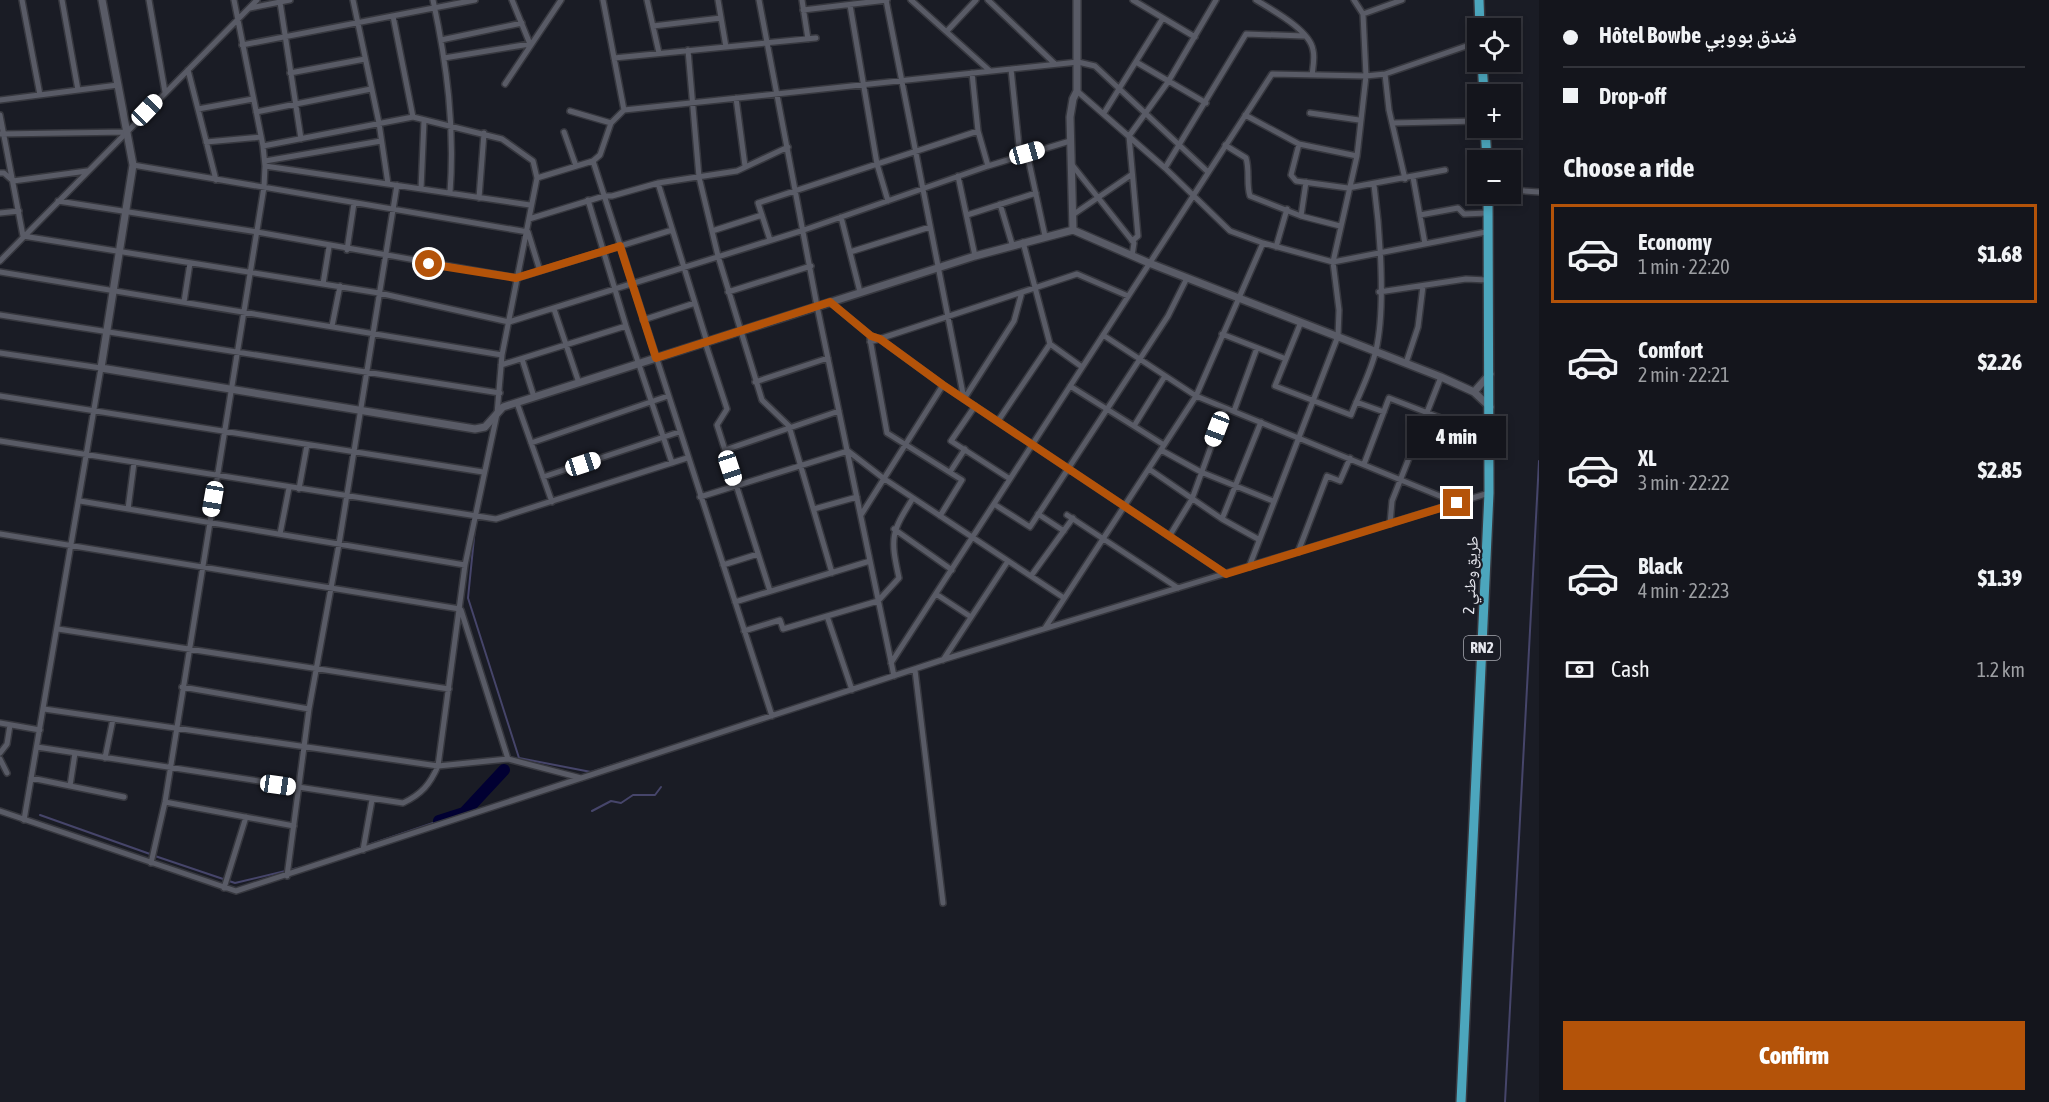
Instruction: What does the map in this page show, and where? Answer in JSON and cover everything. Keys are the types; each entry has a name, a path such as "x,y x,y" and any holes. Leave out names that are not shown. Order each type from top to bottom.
{"highway":[{"path":"1479,0 1480,18"},
{"name":"طريق وطني 2","path":"1461,1102 1489,493 1487,204"}],"street":[{"path":"22,0 40,95"},
{"path":"62,0 78,90"},
{"path":"24,820 88,456 133,165 102,0"},
{"path":"149,0 165,92"},
{"path":"151,863 165,802 168,768 264,187 263,146 234,0"},
{"path":"2,258 258,0"},
{"path":"250,8 290,0"},
{"path":"353,0 379,123 387,184"},
{"path":"433,0 444,58 453,127 450,193"},
{"path":"242,45 475,0"},
{"path":"512,0 530,44"},
{"path":"552,0 554,10"},
{"path":"505,84 561,0"},
{"path":"603,0 624,110"},
{"path":"647,0 659,53"},
{"path":"718,0 726,46"},
{"path":"759,0 817,306 894,676"},
{"path":"802,0 808,39"},
{"path":"803,10 887,0 964,399"},
{"path":"911,0 948,30 990,71"},
{"path":"948,30 976,0"},
{"path":"988,0 1054,63"},
{"path":"1073,230 1073,166 1070,141 1071,107 1077,91 1077,0"},
{"path":"1256,0 1295,26 1314,49 1312,75"},
{"path":"1267,7 1274,0"},
{"path":"1249,567 1338,336 1339,310 1333,262 1357,156 1359,120 1366,76 1363,14 1354,0"},
{"path":"1363,14 1391,1 1402,0"},
{"path":"1136,1 1195,37"},
{"path":"1132,241 1138,236 1129,136 1146,116 1168,82 1213,1"},
{"path":"280,2 301,138"},
{"path":"849,5 878,164 888,201"},
{"path":"393,16 413,117"},
{"path":"653,26 721,18"},
{"path":"1104,113 1163,18"},
{"path":"441,40 522,23"},
{"path":"1165,168 1246,34 1304,36"},
{"path":"614,58 816,38"},
{"path":"444,58 530,44"},
{"path":"891,663 1272,74 1366,76 1385,74 1467,46"},
{"path":"688,50 699,177 718,256 739,331 762,400 789,426 832,573"},
{"path":"290,73 364,59"},
{"path":"537,178 593,161 600,155 610,123 624,110 1078,62 1095,66 1208,172"},
{"path":"1136,62 1206,103"},
{"path":"1011,69 1020,156"},
{"path":"188,70 216,180"},
{"path":"972,73 978,131 988,166"},
{"path":"1385,74 1392,123 1405,179"},
{"path":"0,100 118,85"},
{"path":"256,112 371,89"},
{"path":"1077,91 1194,194 1230,231 1263,243 1333,262 1379,255 1486,232"},
{"path":"736,98 745,166"},
{"path":"198,109 253,99"},
{"path":"570,111 610,123"},
{"path":"1310,112 1359,120"},
{"path":"0,115 23,236"},
{"path":"1245,115 1299,144 1357,156"},
{"path":"38,747 403,803 419,796 431,782 438,766 465,565 497,414 502,355 537,178 533,161 502,139 413,117 263,146"},
{"path":"420,189 424,121"},
{"path":"1392,123 1467,121"},
{"path":"770,240 758,203 978,131"},
{"path":"2,134 127,132"},
{"path":"564,132 576,166"},
{"path":"479,198 484,133"},
{"path":"206,142 261,137"},
{"path":"265,163 381,141"},
{"path":"23,236 340,286 509,322 804,230 958,176 1070,141"},
{"path":"1299,144 1291,177 1296,181 1348,188 1445,170"},
{"path":"1225,145 1246,158 1251,196 1301,216 1340,226"},
{"path":"529,219 588,200 658,183 737,171 788,147"},
{"path":"1027,153 1045,236"},
{"path":"593,161 772,716"},
{"path":"265,163 530,206"},
{"path":"133,165 528,232"},
{"path":"1073,166 1132,241 1135,248 1132,255"},
{"path":"0,173 4,173 13,181 87,171"},
{"path":"1074,214 1131,175"},
{"path":"958,176 975,256"},
{"path":"1413,177 1425,244"},
{"path":"1301,216 1306,182"},
{"path":"658,183 727,409 717,425 770,591"},
{"path":"287,876 309,709 332,588 397,185"},
{"path":"1301,322 1275,386 1351,415 1376,350 1379,255 1374,185"},
{"path":"1521,191 1539,192"},
{"path":"967,215 1036,193"},
{"path":"588,200 626,326 672,463"},
{"path":"57,201 257,232 329,247 516,278 672,230"},
{"path":"347,250 354,203"},
{"path":"1000,204 1012,244"},
{"path":"1420,215 1458,208 1464,214 1487,213"},
{"path":"1276,247 1287,210"},
{"path":"0,213 19,211"},
{"path":"712,231 762,215"},
{"path":"841,217 860,292"},
{"path":"849,252 930,227"},
{"path":"0,353 475,429 485,427 503,407 1012,244 1073,230 1149,263 1441,377 1474,392 1490,407"},
{"path":"528,232 540,271"},
{"path":"1022,241 1050,344 1082,367"},
{"path":"1045,628 1105,540 1196,396 1263,243"},
{"path":"323,284 329,247"},
{"path":"184,302 190,263"},
{"path":"728,292 811,266"},
{"path":"0,272 502,355"},
{"path":"870,339 880,339 1077,274 1128,296"},
{"path":"994,504 1030,527 1168,316 1187,278"},
{"path":"1379,292 1466,279 1487,280"},
{"path":"332,327 340,286"},
{"path":"1406,363 1418,327 1423,286"},
{"path":"964,399 1014,321 1022,292"},
{"path":"830,302 870,339 887,433 962,480 940,516"},
{"path":"643,320 695,303"},
{"path":"554,309 579,383"},
{"path":"0,315 500,393"},
{"path":"501,365 626,326"},
{"path":"1222,334 1286,358"},
{"path":"1103,335 1196,396 1299,436 1457,503"},
{"path":"880,339 943,385 1226,574"},
{"path":"998,421 1050,344"},
{"path":"1233,411 1257,348"},
{"path":"755,382 828,358"},
{"path":"522,359 534,397"},
{"path":"1474,392 1490,374"},
{"path":"1134,426 1165,376"},
{"path":"1390,524 1392,501 1441,377"},
{"path":"861,515 943,385"},
{"path":"1070,386 1201,472 1273,501"},
{"path":"0,396 483,472"},
{"path":"531,443 668,396"},
{"path":"1364,464 1389,398 1490,437"},
{"path":"1356,402 1384,412"},
{"path":"517,403 552,502"},
{"path":"975,406 951,441 1010,479"},
{"path":"1170,535 1192,499 1225,408"},
{"path":"725,450 789,426 839,411"},
{"path":"1222,519 1261,422"},
{"path":"543,477 679,432"},
{"path":"0,441 496,519 687,458"},
{"path":"299,489 307,445"},
{"path":"950,472 965,449"},
{"path":"700,497 848,451"},
{"path":"848,451 883,478 1064,598"},
{"path":"1298,552 1328,476 1340,481 1350,458"},
{"path":"128,509 134,463"},
{"path":"1149,470 1222,519 1258,539"},
{"path":"280,534 289,488"},
{"path":"0,811 151,863 226,883 236,891 942,660 1489,493"},
{"path":"814,508 857,497"},
{"path":"744,630 780,620 783,629 878,601 899,578 893,551 894,529 913,498"},
{"path":"80,501 465,565"},
{"path":"1038,514 1064,531"},
{"path":"1031,576 1064,531 1070,517 1178,588"},
{"path":"894,529 952,570"},
{"path":"0,534 460,609"},
{"path":"723,565 758,554"},
{"path":"735,603 870,561"},
{"path":"942,660 1008,561"},
{"path":"936,594 971,616"},
{"path":"460,609 508,759"},
{"path":"827,616 852,690"},
{"path":"58,629 449,689"},
{"path":"915,670 943,903"},
{"path":"182,687 309,709"},
{"path":"44,709 438,766 508,759 583,778"},
{"path":"105,758 113,718"},
{"path":"0,723 40,730"},
{"path":"0,753 7,744 10,725"},
{"path":"70,786 75,753"},
{"path":"0,759 7,773"},
{"path":"31,778 124,797"},
{"path":"363,850 372,800"},
{"path":"165,802 294,826"},
{"path":"226,883 246,817"}],"waterway":[{"path":"1505,1102 1539,461"},
{"path":"475,528 468,598 519,758 591,772 631,759"},
{"path":"439,821 464,813 504,770"},
{"path":"592,811 611,801 621,803 633,795 655,795 661,787"},
{"path":"40,815 150,854"},
{"path":"353,850 439,821"},
{"path":"155,856 235,883 302,867"}],"route":[{"path":"429,264 516,278 620,246 656,358 830,302 871,336 880,339 943,385 1226,574 1457,503"}]}
